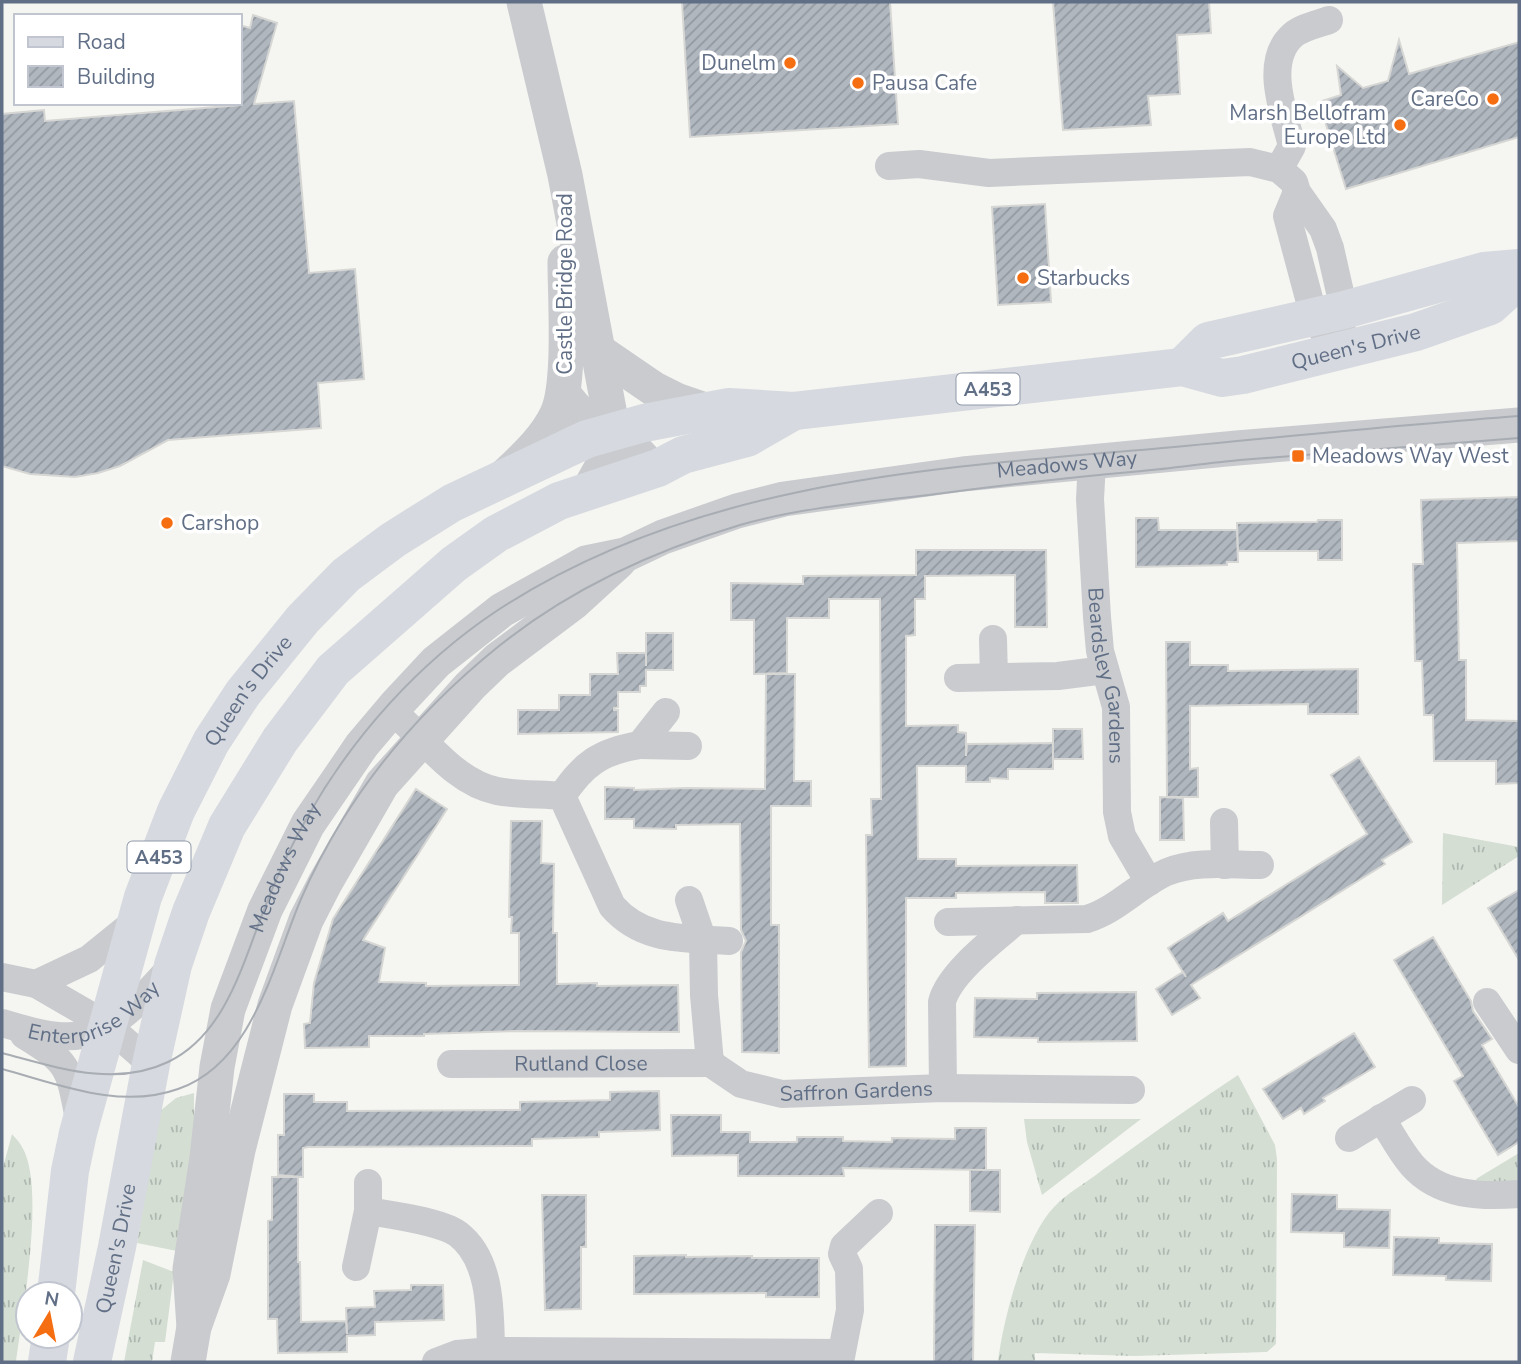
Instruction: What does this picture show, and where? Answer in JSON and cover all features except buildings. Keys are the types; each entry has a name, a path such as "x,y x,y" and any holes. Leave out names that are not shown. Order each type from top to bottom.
{"main road":[{"name":"Queen's Drive","path":"1182,367 1208,341 1329,314 1484,271 1519,268"},
{"name":"Queen's Drive","path":"58,1280 70,1171 81,1125 143,897 176,811 211,742 243,693 278,648 346,575 384,547 452,503 497,484 563,450 613,431 644,423 729,407 794,411 1182,367 1222,378 1243,376 1416,332 1490,306 1519,280"},
{"name":"Queen's Drive","path":"92,1362 173,965 191,912 227,826 280,740 333,670 454,564 496,534 559,501 653,470 683,455 747,438 794,411"}],"street":[{"name":"Castle Bridge Road","path":"524,2 565,175 613,431 604,463 589,490"},
{"path":"1279,169 1292,146 1277,75 1281,50 1294,33 1329,20"},
{"path":"889,166 919,163 989,173 1250,162 1279,169 1294,182 1297,192 1287,216 1329,314 1337,352"},
{"name":"Castle Bridge Road","path":"497,484 530,453 556,415 564,394 565,175"},
{"name":"Castle Bridge Road","path":"597,350 654,390 708,411"},
{"name":"Castle Bridge Road","path":"564,394 583,416 613,431 638,452 653,470"},
{"name":"Meadows Way","path":"194,1327 190,1269 217,1068 228,1009 265,911 308,824 362,744 436,662 502,610 586,563 625,555 663,537 737,511 784,499 963,474 1519,425"},
{"name":"Beardsley Gardens","path":"1092,462 1090,499 1100,651 1116,707 1118,823 1122,836 1149,882"},
{"name":"Meadows Way","path":"188,1362 194,1327 213,1274 259,1064 275,1005 306,920 356,826 382,783 470,686 497,660 573,603 625,555"},
{"path":"993,639 994,677"},
{"path":"958,678 1058,676 1105,670"},
{"path":"391,710 453,768 474,782 497,791 562,796"},
{"path":"640,745 666,712"},
{"path":"562,796 576,775 598,757 617,748 640,745 688,746"},
{"path":"562,796 612,906 624,920 651,932 716,941"},
{"path":"1224,822 1225,865"},
{"path":"948,922 1087,919 1108,910 1168,872 1192,865 1260,865"},
{"path":"689,900 716,941 704,995 710,1063"},
{"path":"943,1088 942,1002 945,992 967,966 1017,920"},
{"name":"Enterprise Way","path":"2,977 36,984 89,959 136,921"},
{"name":"Enterprise Way","path":"6,1025 60,1036 83,1035 107,1025 143,997 173,965"},
{"path":"36,984 107,1025 151,1064"},
{"path":"1487,1002 1519,1050"},
{"path":"6,1025 54,1054 67,1069 81,1125"},
{"name":"Saffron Gardens","path":"710,1063 740,1084 782,1094 943,1088 1131,1090"},
{"name":"Rutland Close","path":"451,1064 710,1063"},
{"path":"1349,1138 1412,1100"},
{"path":"1381,1118 1412,1164 1427,1178 1449,1190 1489,1195 1519,1194"},
{"path":"356,1267 368,1211 368,1182"},
{"path":"368,1211 436,1225 457,1234 473,1253 484,1274 490,1308 491,1351"},
{"path":"436,1362 457,1353 491,1351 841,1357 850,1310 849,1269 842,1254 844,1246 879,1213"}],"green space":[{"path":"1443,833 1519,847 1519,856 1442,905"},
{"path":"1238,1075 1275,1145 1277,1159 1276,1344 1267,1352 1134,1356 1035,1353 1035,1362 998,1362 1010,1302 1024,1259 1043,1221 1054,1207 1135,1146"},
{"path":"194,1093 194,1135 177,1251 137,1243 160,1111 176,1098"},
{"path":"1024,1119 1141,1119 1042,1195 1027,1142"},
{"path":"12,1134 21,1145 29,1166 32,1190 27,1280 14,1280 16,1362 2,1362 2,1171"},
{"path":"1519,1153 1519,1182 1478,1183 1476,1179"},
{"path":"143,1260 174,1272 165,1342 155,1342 152,1362 124,1362"}],"tram line":[{"path":"2,1053 64,1069 127,1074 168,1062 189,1049 206,1032 232,990 278,876 308,816 346,758 390,703 440,654 495,612 570,569 648,535 729,509 812,489 896,475 981,464 1519,416"},
{"path":"2,1069 89,1092 134,1097 178,1089 204,1076 225,1058 242,1035 270,981 301,899 320,858 359,795 394,748 455,684 499,646 554,607 644,560 740,525 837,506 1228,461 1519,438"}],"place":[{"name":"Dunelm","path":"790,63"},
{"name":"Pausa Cafe","path":"858,83"},
{"name":"CareCo","path":"1493,99"},
{"name":"Marsh Bellofram Europe Ltd","path":"1400,125"},
{"name":"Starbucks","path":"1023,278"},
{"name":"Meadows Way West","path":"1298,456"},
{"name":"Carshop","path":"167,523"}]}
